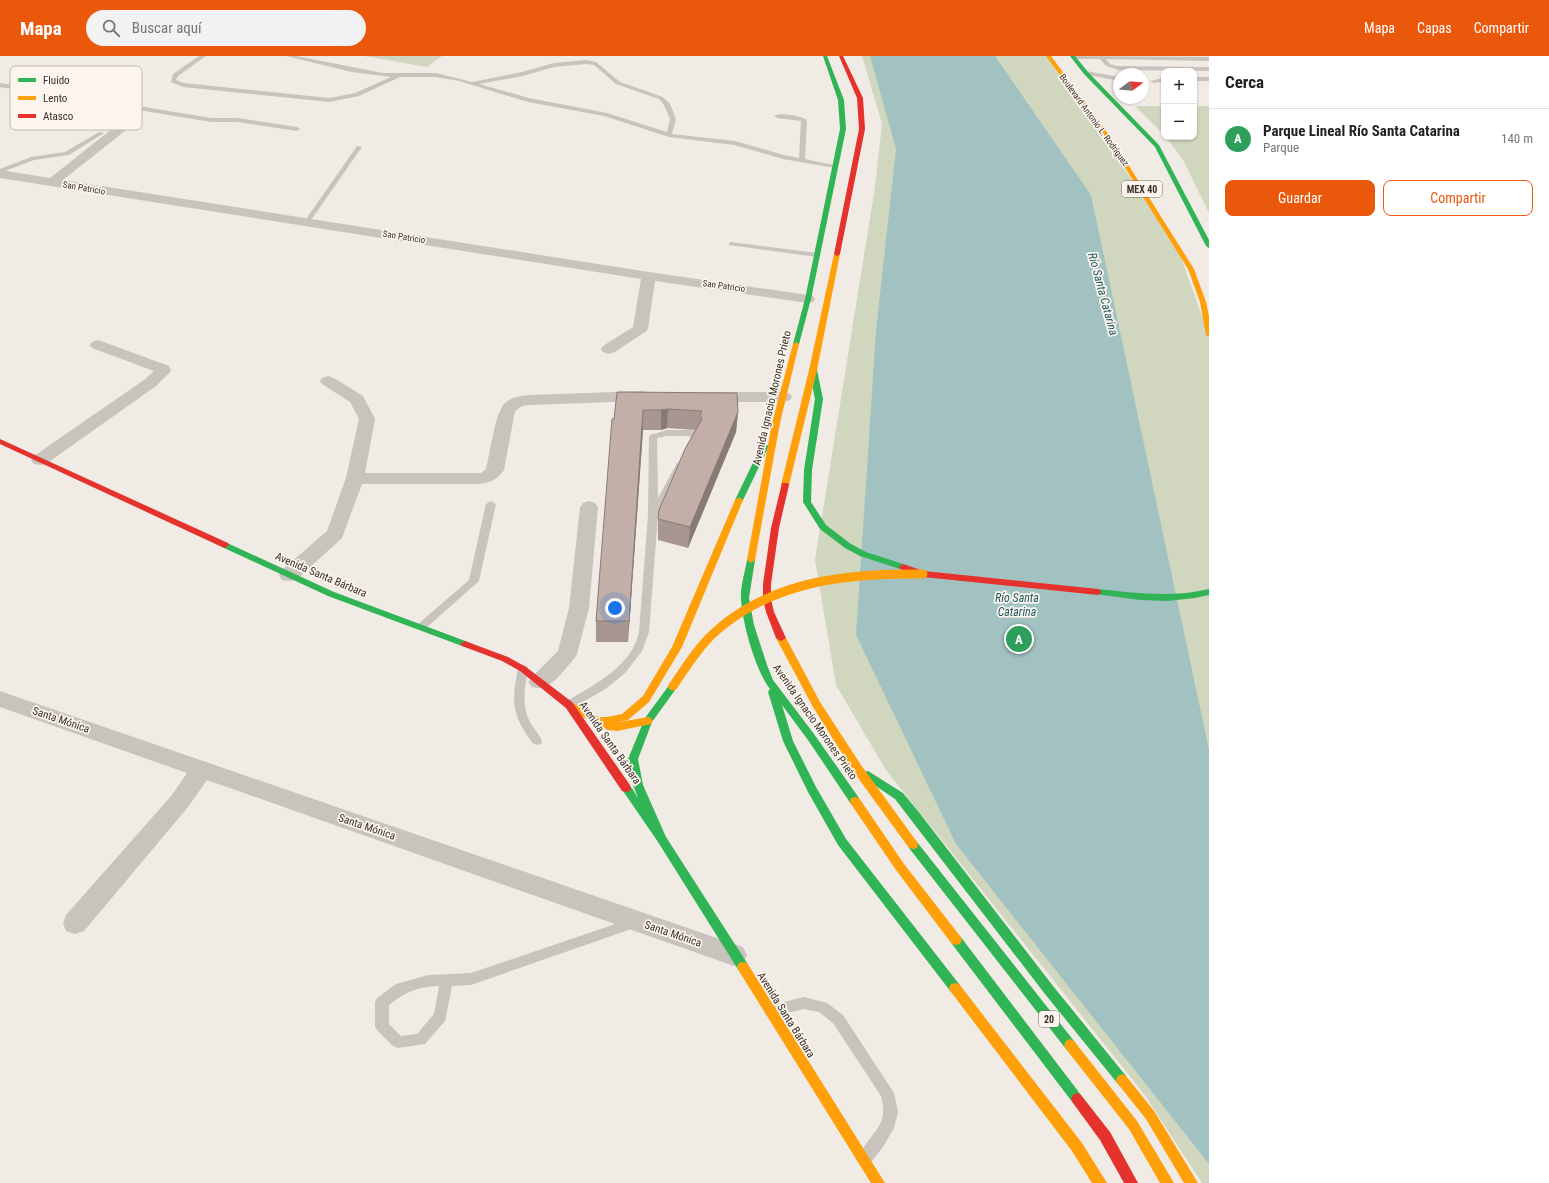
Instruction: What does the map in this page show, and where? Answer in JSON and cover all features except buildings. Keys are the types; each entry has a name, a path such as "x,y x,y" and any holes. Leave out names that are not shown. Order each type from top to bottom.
{"main road":[{"name":"Avenida Ignacio Morones Prieto","path":"825,56 842,98 844,112 843,129 808,299 784,397 776,423 748,575 746,598 749,625 762,665 769,681 805,727 900,867 1105,1136 1131,1183"},
{"name":"Avenida Ignacio Morones Prieto","path":"841,56 860,98 862,129 812,370 775,528 767,584 767,599 776,629 816,704 857,768 924,860 1133,1125 1167,1183"},
{"name":"Boulevard Antonio L. Rodríguez","path":"1048,56 1111,142 1158,214 1191,269 1203,302 1209,335"},
{"name":"Boulevard Antonio L. Rodríguez","path":"1072,56 1086,73 1113,96"},
{"name":"Boulevard Antonio L. Rodríguez","path":"1121,104 1161,152 1209,244"},
{"path":"812,370 819,399 808,470 807,502 814,515 823,528 834,537 863,554 923,574"},
{"path":"594,720 607,721 625,717 646,699 658,680 677,647 743,489 776,423"},
{"name":"Avenida Santa Bárbara","path":"0,441 331,594 499,656 523,669 569,705 662,840 878,1183"},
{"path":"662,840 638,785 633,759 636,746 648,721 708,639 724,624 760,601 791,589 832,580 876,575 923,574 1169,599 1196,606"},
{"path":"1169,599 1199,596 1209,592"},
{"path":"769,681 788,741 812,789 842,842 1077,1147 1100,1183"},
{"path":"569,705 594,720 613,727 648,721"},
{"path":"857,768 899,796 914,814 1049,990 1150,1115 1191,1183"}],"street":[{"path":"53,182 118,130"},
{"name":"San Patricio","path":"0,173 649,276 808,299"},
{"path":"609,349 640,329 649,276"},
{"path":"40,460 150,383 163,371 162,369 98,345"},
{"path":"289,575 335,534 355,478 367,419 357,399 328,381"},
{"path":"355,478 484,478 492,474 495,470 507,411 510,406 515,403 529,400 656,396"},
{"path":"695,397 784,397"},
{"path":"539,682 567,654 579,608 589,507"},
{"name":"Santa Mónica","path":"0,699 734,955"},
{"path":"75,923 180,801 202,769"}],"lane":[{"path":"202,56 175,75 173,81 183,85 330,100 345,99 363,93 400,75"},
{"path":"289,56 352,70 383,75 436,75 528,100 604,114 646,126 669,135 683,138 735,142 775,155 835,166"},
{"path":"1072,56 1209,59"},
{"path":"1100,57 1108,65 1114,68 1209,69"},
{"path":"472,84 523,74 554,65 586,62 596,64 618,83 661,98 667,104 673,119 669,135"},
{"path":"1086,73 1113,78"},
{"path":"1197,79 1209,79"},
{"path":"1153,81 1161,80"},
{"path":"0,85 10,87"},
{"path":"142,109 211,120 242,120 297,128"},
{"path":"777,116 804,120 802,161"},
{"path":"0,173 33,158 67,154 102,133"},
{"path":"307,222 359,147"},
{"path":"731,244 817,255"},
{"path":"569,705 604,685 622,669 637,651 644,632 653,515 653,438 667,433 692,434 695,438 653,515"},
{"path":"421,628 474,581 491,504"},
{"path":"523,669 517,697 521,718 537,741"},
{"path":"446,981 440,1017 420,1040 398,1042 382,1026 382,1002 402,988 428,981 471,979 638,922"},
{"path":"770,1011 804,1004 822,1007 838,1019 887,1093 891,1104 889,1126 863,1160"}],"green space":[{"path":"364,56 442,56 427,67"},
{"name":"Río Santa Catarina","path":"862,56 1047,56 1177,246 1209,336 1209,1183 1202,1183 1144,1094 886,770 836,685 815,560 875,187 882,124"},
{"path":"1135,106 1161,106 1161,132"},
{"path":"1197,106 1209,106 1209,213 1183,160 1168,140 1197,140"}],"water":[{"name":"Río Santa Catarina","path":"870,56 995,56 1091,195 1209,750 1209,1164 956,844 856,635 876,331 896,149"}],"traffic: fast":[{"path":"796,344 808,299 843,129 841,100 825,56"},
{"path":"1072,56 1086,73 1157,146 1209,246"},
{"path":"813,370 819,399 808,470 807,502 823,527 848,546 863,554 903,567"},
{"path":"739,500 765,446"},
{"path":"225,545 331,594 465,644"},
{"path":"751,560 745,598 749,625 762,665 769,681 811,737 855,801"},
{"path":"1098,592 1154,598 1181,597 1209,592"},
{"path":"662,839 638,785 633,759 648,721 673,686"},
{"path":"773,692 788,741 812,789 842,842 955,988"},
{"path":"868,775 899,796 914,814 1049,990 1122,1080"},
{"path":"626,788 662,839 743,967"},
{"path":"913,845 1070,1045"},
{"path":"956,940 1077,1099"}],"traffic: slow":[{"path":"1048,56 1111,142 1191,269 1203,302 1209,335"},
{"path":"785,485 813,370 837,254"},
{"path":"751,560 776,423 796,344"},
{"path":"596,720 607,721 625,717 646,699 677,647 739,500"},
{"path":"673,686 699,650 716,631 738,614 762,600 787,590 841,578 868,575 923,574"},
{"path":"781,638 816,704 857,768 913,845"},
{"path":"569,705 608,726 617,727 648,721"},
{"path":"855,801 900,867 956,940"},
{"path":"743,967 878,1183"},
{"path":"955,988 1077,1147 1100,1183"},
{"path":"1070,1045 1133,1125 1167,1183"},
{"path":"1122,1080 1150,1115 1191,1183"}],"traffic: jam":[{"path":"837,254 862,129 860,98 841,56"},
{"path":"0,441 225,545"},
{"path":"781,638 770,612 767,599 767,584 775,528 785,485"},
{"path":"903,567 923,574 1098,592"},
{"path":"465,644 505,659 523,669 569,705 626,788"},
{"path":"1077,1099 1105,1136 1131,1183"}],"place":[{"name":"Parque Lineal Río Santa Catarina","path":"1019,639"}]}
